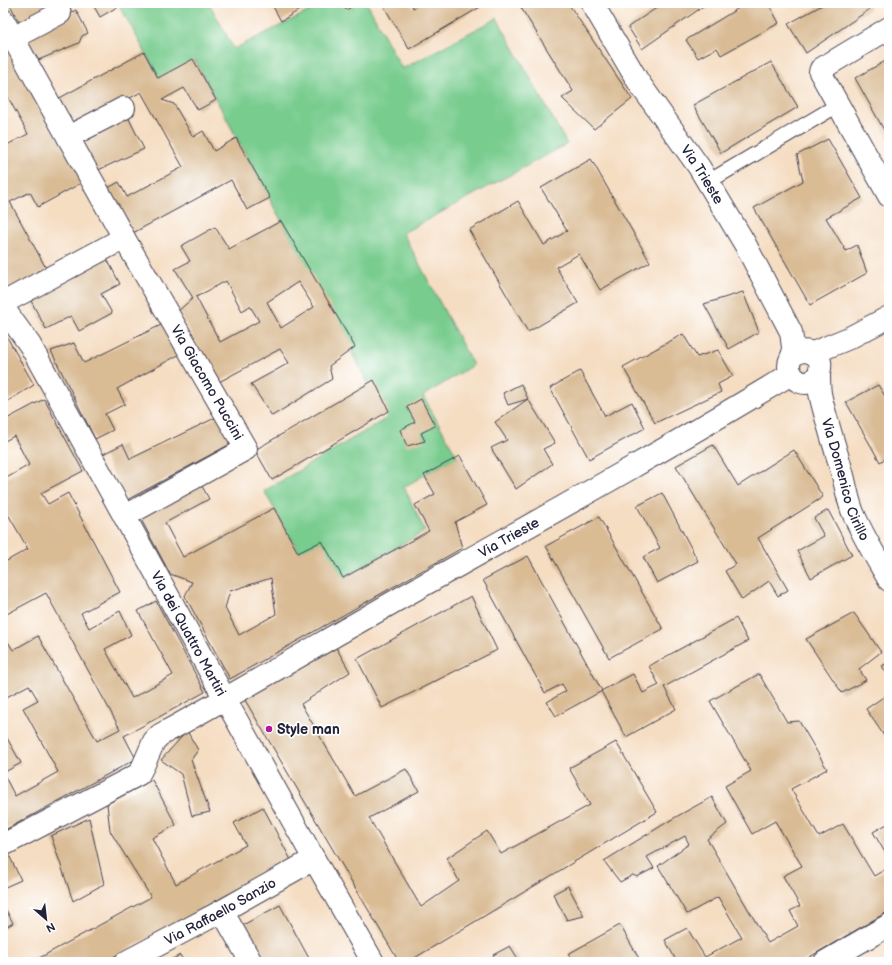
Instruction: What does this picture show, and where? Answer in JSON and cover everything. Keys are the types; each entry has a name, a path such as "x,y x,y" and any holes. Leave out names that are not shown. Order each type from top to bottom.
{"street":[{"name":"Via Trieste","path":"3,845 139,774 154,741 160,735 562,507 757,394 809,372 745,244 699,167 639,83 592,3"},
{"path":"3,303 124,238 8,29 60,13"},
{"path":"889,28 820,70 820,73 889,196"},
{"path":"68,137 124,108"},
{"name":"Via Giacomo Puccini","path":"124,238 246,449 125,516"},
{"name":"Via dei Quattro Martiri","path":"3,306 30,345 314,859 374,962"},
{"path":"809,372 849,338 889,317"},
{"name":"Via Domenico Cirillo","path":"809,372 854,514 889,580"},
{"name":"Via Raffaello Sanzio","path":"126,962 314,859"},
{"path":"222,910 251,962"},
{"path":"826,962 889,925"}],"lane":[{"path":"708,182 838,105"}],"green space":[{"path":"118,3 209,3 234,49 325,3 367,3 402,69 497,18 567,144 403,233 473,365 423,396 458,458 433,470 404,487 425,531 339,580 302,557 264,491 387,418 195,60 160,79"}],"building":[{"path":"9,3 59,3 19,22"},
{"path":"92,3 118,3 119,6 100,17"},
{"path":"271,3 311,3 281,21"},
{"path":"342,3 359,3 346,10"},
{"path":"382,3 411,3 413,8 423,3 487,3 409,49"},
{"path":"518,3 568,3 632,99 594,129 562,98 573,91"},
{"path":"664,3 708,3 642,49 628,27"},
{"path":"747,3 768,3 779,23 721,55 717,48 698,58 686,40"},
{"path":"826,3 867,3 870,9 806,53 788,24"},
{"path":"76,10 88,33 82,36 79,43 36,61 24,38"},
{"path":"3,35 83,182 38,207 30,192 10,202 47,270 3,294 3,147 28,134 3,88"},
{"path":"144,52 158,78 193,59 216,100 198,110 184,88 162,100 174,104 193,137 203,131 214,151 236,138 270,198 247,210 231,180 131,234 106,189 119,182 127,197 183,167 141,92 70,131 54,101"},
{"path":"889,59 889,139 855,78"},
{"path":"771,62 798,107 721,153 693,105"},
{"path":"127,115 144,149 94,172 76,137"},
{"path":"828,139 862,198 826,218 846,251 857,245 867,273 810,305 754,208 803,181 797,155"},
{"path":"591,159 650,262 600,290 579,254 556,267 578,303 528,332 469,230 518,201 544,245 567,231 541,188"},
{"path":"281,221 355,347 329,366 332,379 272,416 251,384 289,363 280,349 219,382 178,311 193,298 175,269 190,261 181,246 215,227 229,249","holes":["226,281 242,311 250,306 259,321 220,342 196,297","298,282 314,307 281,328 267,302"]},
{"path":"106,257 120,284 101,294 112,313 79,331 71,316 46,329 30,299"},
{"path":"743,292 759,332 729,349 704,304"},
{"path":"167,322 182,353 117,389 125,404 105,414 113,430 95,439 51,351 74,343 84,363"},
{"path":"3,330 34,385 3,404"},
{"path":"683,334 697,357 718,350 733,376 718,384 721,392 655,423 623,367"},
{"path":"580,371 605,416 632,402 645,428 589,459 550,388"},
{"path":"374,380 389,411 272,480 255,450"},
{"path":"521,384 528,399 508,405 503,393"},
{"path":"878,385 887,399 889,398 889,457 880,462 846,402"},
{"path":"44,399 83,471 41,493 48,504 68,493 120,592 81,613 89,628 120,611 131,635 105,649 132,698 173,675 138,611 156,601 205,692 124,736 136,759 3,831 3,773 15,796 58,772 23,708 38,700 29,685 3,699 3,634 13,650 38,636 97,741 120,729 46,593 3,616 3,563 28,549 9,516 3,518 3,480 29,465 14,436 3,442 3,421"},
{"path":"421,399 435,426 421,433 425,441 407,446 400,430 415,422 407,407"},
{"path":"528,399 555,443 543,449 552,464 516,489 491,448 507,440 495,422"},
{"path":"221,415 234,442 127,500 103,454 123,444 130,459"},
{"path":"713,445 738,486 794,450 823,497 758,538 788,590 778,596 769,581 742,600 725,571 736,564 676,466"},
{"path":"460,456 487,505 455,522 462,548 230,679 185,596 192,582 170,574 136,510 197,477 209,499 165,523 183,557 274,508 298,553 322,541 343,578 429,531 415,505 435,494 424,475","holes":["271,578 276,614 239,635 225,608 230,591"]},
{"path":"662,493 698,561 657,583 643,557 660,548 637,506"},
{"path":"828,510 852,555 811,578 797,551 824,536 814,518"},
{"path":"599,517 663,629 609,658 546,546"},
{"path":"528,556 602,691 556,716 547,702 566,691 562,684 545,693 483,580"},
{"path":"471,596 497,650 382,708 357,659"},
{"path":"854,613 881,652 859,669 866,680 842,693 806,639"},
{"path":"736,618 748,641 664,687 676,709 626,737 601,691 633,674 643,693 659,685 649,666"},
{"path":"333,642 350,672 301,704 355,796 406,769 419,791 369,818 421,907 459,881 447,858 487,831 501,854 590,805 569,768 616,742 657,812 408,962 399,962 245,700"},
{"path":"889,662 889,677 882,666"},
{"path":"759,674 787,722 799,721 827,769 791,789 819,837 843,824 874,876 889,867 889,911 801,962 677,962 665,940 687,928 705,957 742,937 718,897 687,914 658,866 689,844 685,836 647,857 654,868 637,877 633,875 620,882 604,861 674,818 712,797 727,824 707,839 768,943 798,926 790,911 800,906 783,876 802,866 775,821 752,834 725,786 751,771 710,701"},
{"path":"889,693 889,743 866,709"},
{"path":"3,731 21,763 3,773"},
{"path":"187,731 198,750 191,760 210,812 192,816 181,774 161,760"},
{"path":"152,780 176,825 152,838 176,884 246,845 234,823 263,807 291,860 104,962 32,962 151,897 110,831 107,804"},
{"path":"89,818 104,884 73,901 51,836"},
{"path":"889,823 889,859 873,832"},
{"path":"8,853 21,880 3,888 3,855"},
{"path":"568,886 584,916 567,920 553,894"},
{"path":"3,904 13,923 3,929"},
{"path":"280,905 311,962 261,962 241,926"},
{"path":"620,925 641,962 573,962 568,954"},
{"path":"510,946 520,962 498,962 493,955"},
{"path":"180,955 184,962 167,962"}],"place":[{"name":"Style man","path":"269,729"}]}
